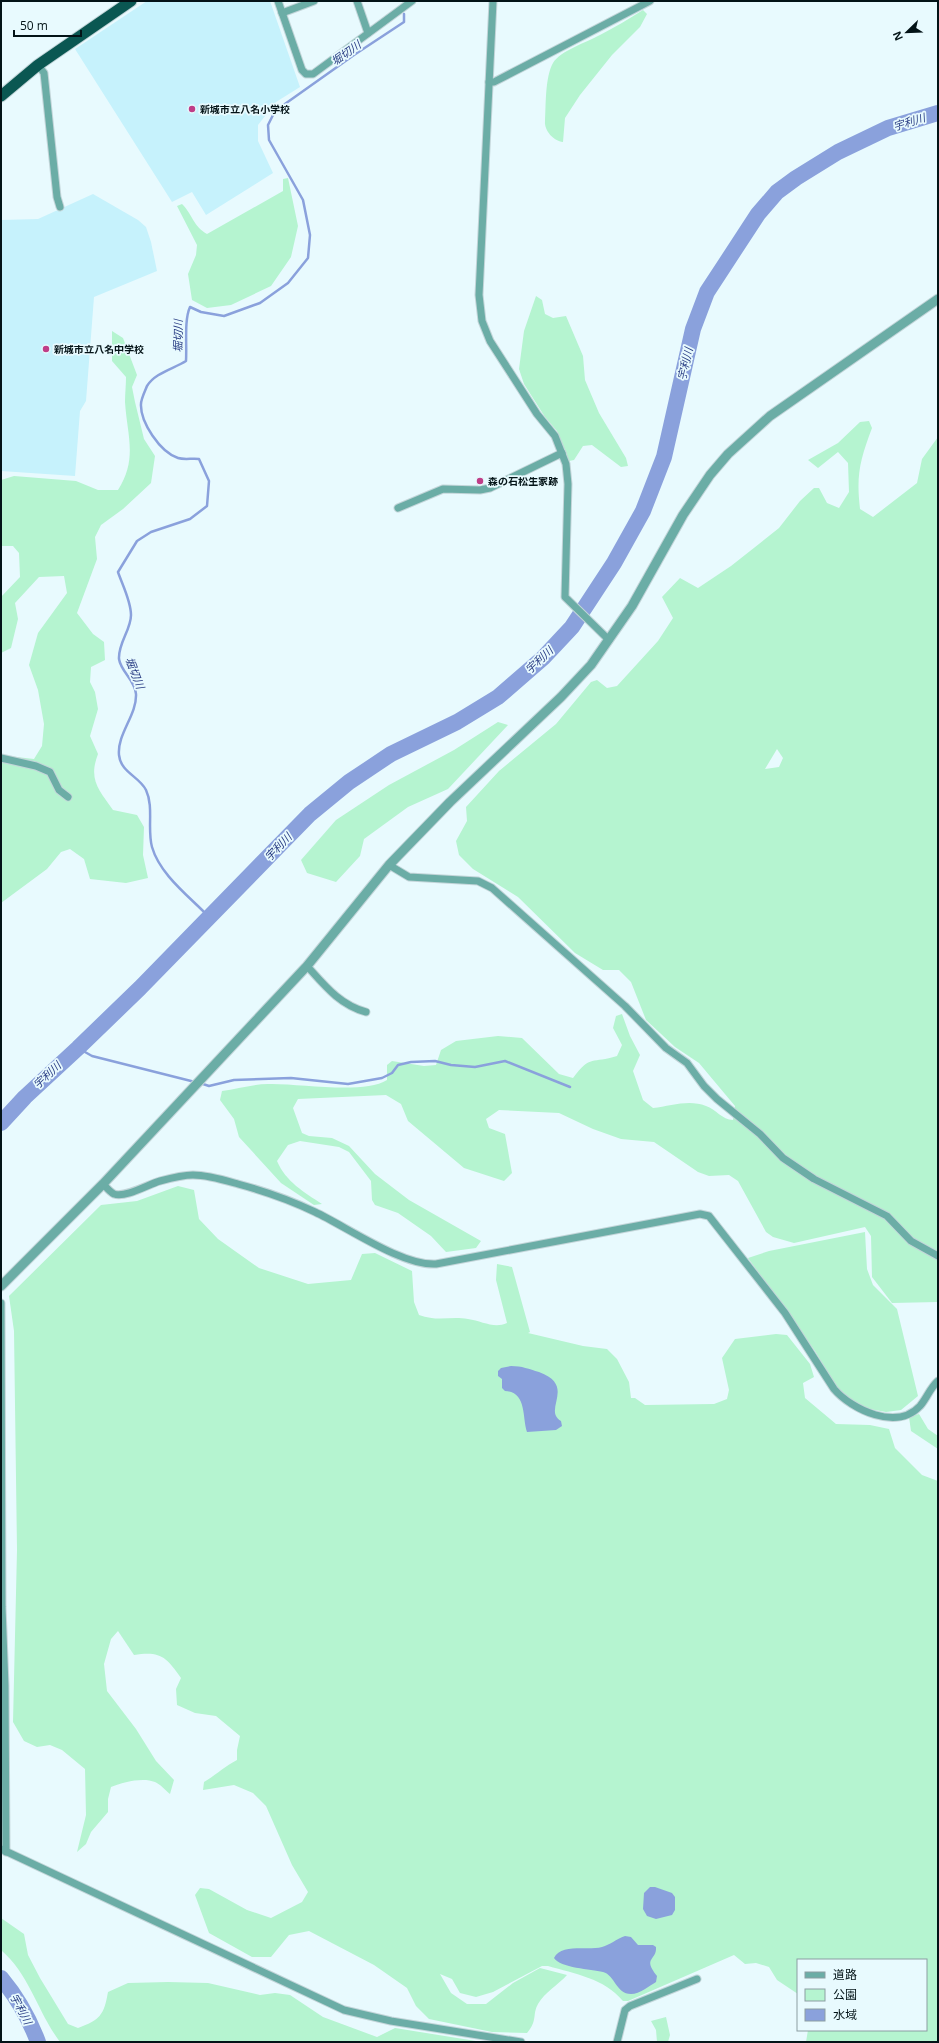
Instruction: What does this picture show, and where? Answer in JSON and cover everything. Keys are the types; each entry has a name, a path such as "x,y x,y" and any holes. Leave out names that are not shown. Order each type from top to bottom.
{"highway":[{"path":"1,96 38,65 131,1"}],"street":[{"path":"278,1 302,70 306,74 313,74 412,1"},
{"path":"282,13 314,1"},
{"path":"357,1 368,33"},
{"path":"493,1 479,295 482,321 490,342 537,414 555,436 562,453 566,464 568,484 566,553 563,588 566,600 609,640"},
{"path":"489,82 494,82 650,1"},
{"path":"38,65 44,73 57,197 60,207"},
{"path":"1,1286 103,1184 307,966 389,865 450,802 561,697 591,665 632,606 683,515 710,475 728,454 770,416 938,299"},
{"path":"398,508 443,489 480,490 490,488 562,453"},
{"path":"1,758 36,766 50,772 59,790 68,797"},
{"path":"389,865 410,877 478,881 492,888 625,1006 666,1048 687,1064 704,1086 717,1099 760,1134 783,1158 814,1179 887,1216 911,1241 938,1256"},
{"path":"307,966 334,995 347,1005 366,1012"},
{"path":"103,1184 115,1194 124,1194 177,1176 194,1175 220,1179 264,1191 314,1211 413,1262 424,1264 700,1214 709,1216 785,1313 834,1389 841,1397 857,1409 867,1413 887,1416 904,1415 920,1406 931,1387 938,1380"},
{"path":"1,1304 2,1607 5,1686 4,1851 344,2010 391,2021 521,2042"},
{"path":"617,2042 625,2010 630,2006 697,1980"}],"shaded area":[{"name":"新城市立八名小学校","path":"147,1 270,1 300,87 276,102 258,125 258,141 273,173 206,215 192,192 172,202 75,49"},
{"name":"新城市立八名中学校","path":"93,194 138,220 146,227 151,242 157,271 94,297 86,401 80,411 75,476 1,471 1,220 38,219"}],"green space":[{"path":"643,10 647,14 640,27 612,55 580,95 565,118 563,142 553,138 546,128 545,121 547,83 553,63 561,55 606,32"},
{"path":"288,178 298,226 291,257 271,286 231,305 207,308 192,300 188,274 196,255 197,245 177,206 182,204 196,224 207,234 283,191 283,179"},
{"path":"536,296 542,300 545,314 553,318 566,316 583,356 585,380 599,413 626,458 628,466 621,467 592,445 583,446 574,460 569,461 557,431 545,417 524,384 519,369 524,331"},
{"path":"112,331 123,338 137,375 132,387 135,402 144,439 155,456 151,483 123,509 101,525 95,537 97,559 77,613 93,634 104,642 105,660 91,667 90,682 95,692 98,709 90,736 98,754 94,771 96,784 113,810 137,815 144,827 143,855 148,878 126,883 90,879 84,859 70,849 61,852 47,869 1,903 1,759 8,756 34,759 42,746 44,724 38,690 29,665 38,633 67,593 64,576 39,577 15,603 18,619 11,648 1,653 1,597 20,577 19,553 13,546 1,546 1,480 14,476 76,481 98,490 118,490 128,468 130,447 125,402 126,377 112,361"},
{"path":"869,421 872,428 864,449 860,468 858,486 860,509 873,517 917,483 922,459 938,437 938,1302 892,1303 872,1277 871,1236 865,1227 794,1243 773,1237 766,1232 738,1181 729,1175 709,1176 698,1172 654,1142 621,1139 593,1129 559,1113 499,1110 486,1119 489,1128 505,1134 512,1173 504,1181 464,1168 408,1121 401,1104 386,1095 298,1099 293,1108 302,1133 309,1136 332,1138 349,1146 375,1174 409,1200 481,1241 476,1248 446,1252 431,1236 398,1213 375,1205 372,1200 371,1181 349,1152 339,1147 300,1141 288,1145 277,1161 290,1181 322,1204 314,1205 281,1183 239,1137 234,1119 220,1100 222,1091 262,1084 347,1088 362,1087 387,1080 387,1065 392,1061 424,1066 436,1065 441,1050 456,1041 498,1036 522,1038 559,1074 573,1078 579,1070 592,1061 617,1056 622,1045 613,1028 616,1016 622,1014 630,1036 640,1055 633,1071 643,1100 653,1108 687,1103 700,1104 710,1107 729,1120 733,1120 735,1106 699,1063 675,1047 646,1020 631,982 619,970 603,970 575,953 518,897 473,869 459,855 456,841 467,821 466,807 499,771 556,724 591,682 597,680 607,688 617,686 658,641 673,618 662,597 680,578 698,588 731,566 779,528 800,501 814,488 819,488 827,503 839,508 849,492 848,463 838,452 818,468 808,460 838,443 860,422","holes":["777,749 783,758 779,767 765,769"]},
{"path":"498,722 508,725 448,789 408,807 364,839 360,856 336,882 307,873 301,860 336,820 389,785 454,750"},
{"path":"178,1186 194,1190 199,1219 218,1239 259,1268 308,1284 351,1280 362,1254 375,1253 412,1271 414,1302 419,1315 426,1317 438,1319 468,1319 493,1325 502,1325 507,1323 496,1280 497,1264 512,1267 530,1332 528,1333 583,1346 607,1349 617,1359 629,1382 631,1398 635,1398 645,1405 714,1404 727,1399 729,1390 722,1358 735,1339 776,1334 787,1335 810,1364 814,1377 803,1383 805,1398 836,1424 870,1425 889,1429 895,1448 922,1475 938,1481 938,2042 806,2042 808,2031 927,2031 927,1959 797,1959 797,1993 777,1980 769,1967 756,1963 745,1964 734,1955 628,2001 623,2001 615,1993 598,1982 548,1966 542,1966 493,1992 476,1997 460,1993 452,1979 440,1974 451,1993 467,2004 486,2004 513,1983 540,1968 567,1975 548,1992 538,2004 533,2025 527,2033 492,2032 429,2019 416,2006 407,1988 374,1965 309,1931 289,1935 271,1957 252,1957 209,1933 195,1895 200,1888 209,1889 247,1910 271,1918 302,1902 308,1892 292,1865 266,1806 253,1793 234,1785 203,1790 204,1782 237,1760 237,1750 240,1736 216,1716 195,1713 177,1705 176,1689 181,1678 176,1671 167,1660 157,1655 134,1655 118,1631 111,1639 104,1664 107,1691 136,1729 156,1761 174,1780 170,1794 159,1784 145,1780 121,1783 111,1787 108,1799 108,1812 91,1832 86,1844 77,1852 86,1815 85,1769 62,1750 50,1745 37,1747 24,1741 13,1722 17,1550 14,1331 9,1296 101,1205 137,1201"},
{"path":"865,1232 867,1269 873,1285 897,1309 918,1396 901,1410 886,1412 864,1408 849,1399 836,1386 815,1351 748,1258 769,1251"},
{"path":"919,1414 928,1429 938,1436 938,1449 911,1431 909,1417"},
{"path":"1,1918 24,1934 28,1955 40,1978 68,2024 78,2028 100,2016 105,2006 108,1992 128,1983 208,1983 260,1995 275,1993 290,1995 323,2017 377,2037 395,2028 482,2042 60,2042 52,2031 27,1982 11,1960 1,1950"},
{"path":"666,2017 670,2035 668,2042 657,2042 656,2030 651,2021"}],"water":[{"path":"511,1366 522,1367 539,1372 550,1378 556,1384 558,1391 555,1411 556,1416 561,1421 562,1426 556,1430 527,1432 520,1400 512,1392 505,1391 502,1388 502,1379 498,1376 498,1371 501,1368"},
{"path":"650,1887 655,1887 672,1893 675,1897 675,1910 672,1915 656,1919 647,1916 643,1909 644,1893"},
{"path":"625,1936 631,1937 638,1945 653,1945 656,1947 656,1951 650,1962 657,1976 656,1982 638,1993 631,1994 622,1991 607,1974 603,1972 576,1968 562,1964 554,1958 557,1953 562,1951 575,1948 602,1947"}],"waterway":[{"name":"堀切川","path":"209,917 176,885 156,857 152,847 150,833 150,804 146,790 143,785 123,766 119,755 119,747 133,709 136,694 133,684 122,668 119,659 120,647 129,626 131,610 118,572 137,541 151,532 190,519 207,506 209,481 199,459 178,458 164,450 152,436 144,419 141,402 150,382 159,374 186,361 186,326 190,307 201,312 224,316 260,303 288,283 308,258 310,235 303,200 269,140 268,125 275,111 354,55 404,22 404,14"},
{"name":"宇利川","path":"1,1123 25,1097 140,988 310,814 349,782 391,754 457,722 498,697 543,658 572,627 614,563 643,511 664,457 693,329 707,292 758,214 777,192 796,178 838,152 888,128 938,113"},
{"path":"78,1048 92,1056 195,1082"},
{"path":"200,1083 209,1086 234,1080 291,1078 348,1084 382,1078 392,1073 398,1065 411,1062 435,1061 451,1065 475,1067 505,1061 570,1087"},
{"name":"宇利川","path":"1,1978 22,2008 38,2042"}],"place":[{"name":"新城市立八名小学校","path":"192,109"},
{"name":"新城市立八名中学校","path":"46,349"},
{"name":"森の石松生家跡","path":"480,481"}]}
